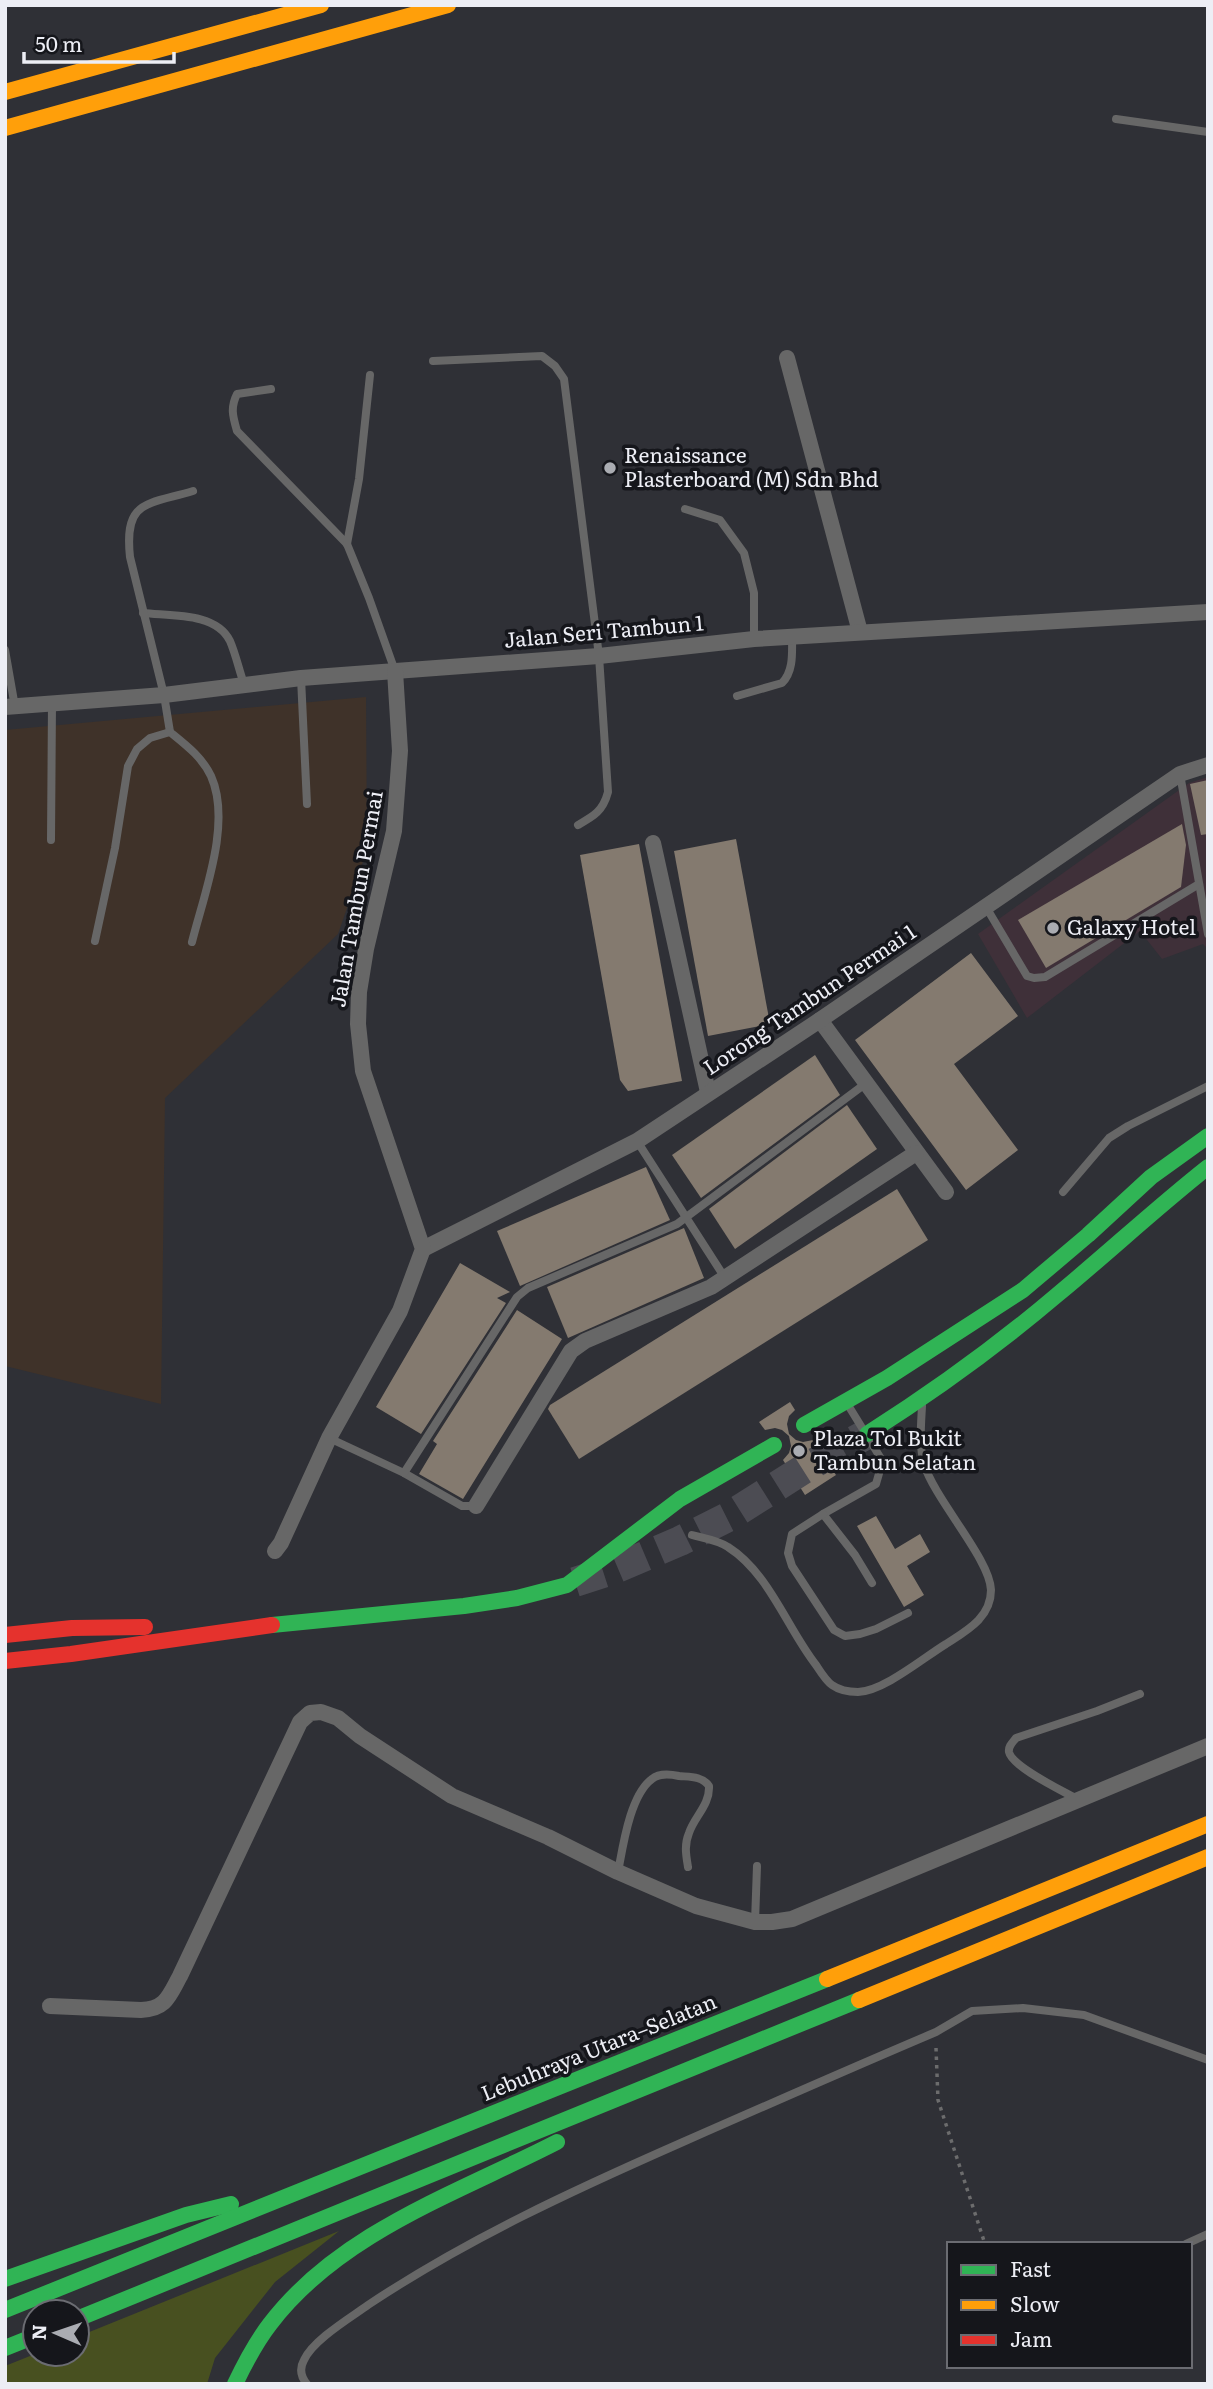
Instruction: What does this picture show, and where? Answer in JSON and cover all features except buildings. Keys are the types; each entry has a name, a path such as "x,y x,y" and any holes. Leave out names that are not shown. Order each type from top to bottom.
{"main road":[{"path":"5,92 321,5"},
{"path":"5,128 448,5"},
{"path":"804,1425 950,1339 1023,1290 1088,1236 1151,1177 1208,1136"},
{"path":"867,1434 923,1400 986,1353 1208,1167"},
{"path":"5,1661 71,1654 258,1626 490,1602 567,1585 680,1499 774,1445"},
{"path":"5,1635 72,1628 258,1626"},
{"name":"Lebuhraya Utara–Selatan","path":"5,2310 317,2187 1208,1824"},
{"path":"91,2313 1208,1857"},
{"path":"235,2384 248,2357 278,2314 344,2254 428,2204 550,2146 663,2080"},
{"path":"5,2279 186,2216 248,2199 317,2187"}],"street":[{"path":"787,358 860,632"},
{"name":"Jalan Seri Tambun 1","path":"10,707 164,695 301,678 599,656 754,639 1208,612"},
{"name":"Jalan Tambun Permai","path":"395,671 400,751 394,831 366,948 359,992 358,1024 363,1071 423,1250"},
{"name":"Lorong Tambun Permai 1","path":"423,1250 637,1140 820,1020 1180,774 1208,765"},
{"path":"653,843 708,1092"},
{"path":"820,1020 946,1192"},
{"path":"476,1506 571,1351 585,1341 712,1287 916,1153"},
{"path":"275,1551 329,1438 400,1311 423,1250"},
{"path":"50,2006 141,2010 162,2006 180,1976 300,1722 310,1713 321,1712 338,1717 360,1736 452,1796 696,1906 755,1922 792,1919 1208,1746"}],"lane":[{"path":"1116,119 1208,132"},
{"path":"433,362 542,356 555,366 564,379 599,656 608,792 605,805 598,814 578,825"},
{"path":"347,544 359,479 370,375"},
{"path":"271,389 237,394 232,415 237,431 347,544 395,671"},
{"path":"192,942 215,850 219,806 211,776 194,750 170,732 164,695 130,557 128,537 130,521 140,507 193,491"},
{"path":"685,509 720,520 744,553 754,593 754,639"},
{"path":"143,613 201,620 218,628 229,639 244,684"},
{"path":"737,695 782,683 787,678 791,666 792,636"},
{"path":"5,650 10,707"},
{"path":"301,678 307,804"},
{"path":"51,840 52,704"},
{"path":"95,941 128,766 137,749 150,738 170,732"},
{"path":"1180,774 1208,934"},
{"path":"986,907 1027,976 1045,977 1199,884"},
{"path":"404,1473 517,1297 528,1288 677,1224 866,1084"},
{"path":"1062,1192 1109,1138 1208,1086"},
{"path":"637,1140 725,1279"},
{"path":"692,1535 727,1546 746,1562 772,1594 810,1657 831,1685 860,1692 885,1683 974,1626 987,1608 991,1589 984,1567 931,1483 923,1462 923,1400"},
{"path":"847,1402 880,1457 876,1484 792,1534 788,1553 792,1566 834,1630 845,1636 876,1629 908,1613"},
{"path":"329,1438 404,1473 462,1506 476,1506"},
{"path":"823,1514 855,1555 872,1583"},
{"path":"1077,1799 1016,1764 1009,1753 1010,1745 1016,1738 1097,1712 1140,1694"},
{"path":"618,1872 631,1816 642,1789 654,1777 669,1774 701,1779 709,1787 709,1795 689,1832 685,1851 688,1867"},
{"path":"755,1922 757,1866"},
{"path":"307,2384 302,2378 304,2358 334,2328 403,2282 482,2236 587,2184 936,2032 972,2011 1023,2008 1084,2015 1208,2060"},
{"path":"1190,2242 1208,2234"}],"path":[{"path":"936,2032 938,2101 984,2242"}],"shaded area":[{"path":"366,697 367,850 338,934 165,1098 161,1404 5,1366 5,730"},
{"path":"1208,777 1208,949 1203,944 1162,959 1140,931 1027,1018 978,934 1189,783"}],"green space":[{"path":"339,2231 275,2282 215,2358 207,2384 5,2384 5,2366 21,2360 21,2368 91,2368 91,2331"}],"tunnel":[{"path":"575,1582 612,1570 728,1517 807,1467 867,1434"}],"traffic: fast":[{"path":"804,1425 887,1378 1023,1290 1151,1177 1208,1136"},
{"path":"867,1434 940,1385 1011,1332 1208,1167"},
{"path":"272,1625 464,1606 517,1598 567,1585 680,1499 774,1445"},
{"path":"5,2310 827,1979"},
{"path":"91,2313 859,2000"},
{"path":"235,2384 270,2324 298,2292 330,2264 365,2239 403,2218 557,2142"},
{"path":"5,2279 186,2215 231,2204"},
{"path":"5,2348 21,2342"}],"traffic: slow":[{"path":"5,92 321,5"},
{"path":"5,128 448,5"},
{"path":"827,1979 1208,1824"},
{"path":"859,2000 1208,1857"}],"traffic: jam":[{"path":"5,1661 272,1625"},
{"path":"5,1635 72,1628 145,1627"}],"place":[{"name":"Renaissance Plasterboard (M) Sdn Bhd","path":"610,468"},
{"name":"Galaxy Hotel","path":"1053,928"},
{"name":"Plaza Tol Bukit Tambun Selatan","path":"799,1451"}]}
